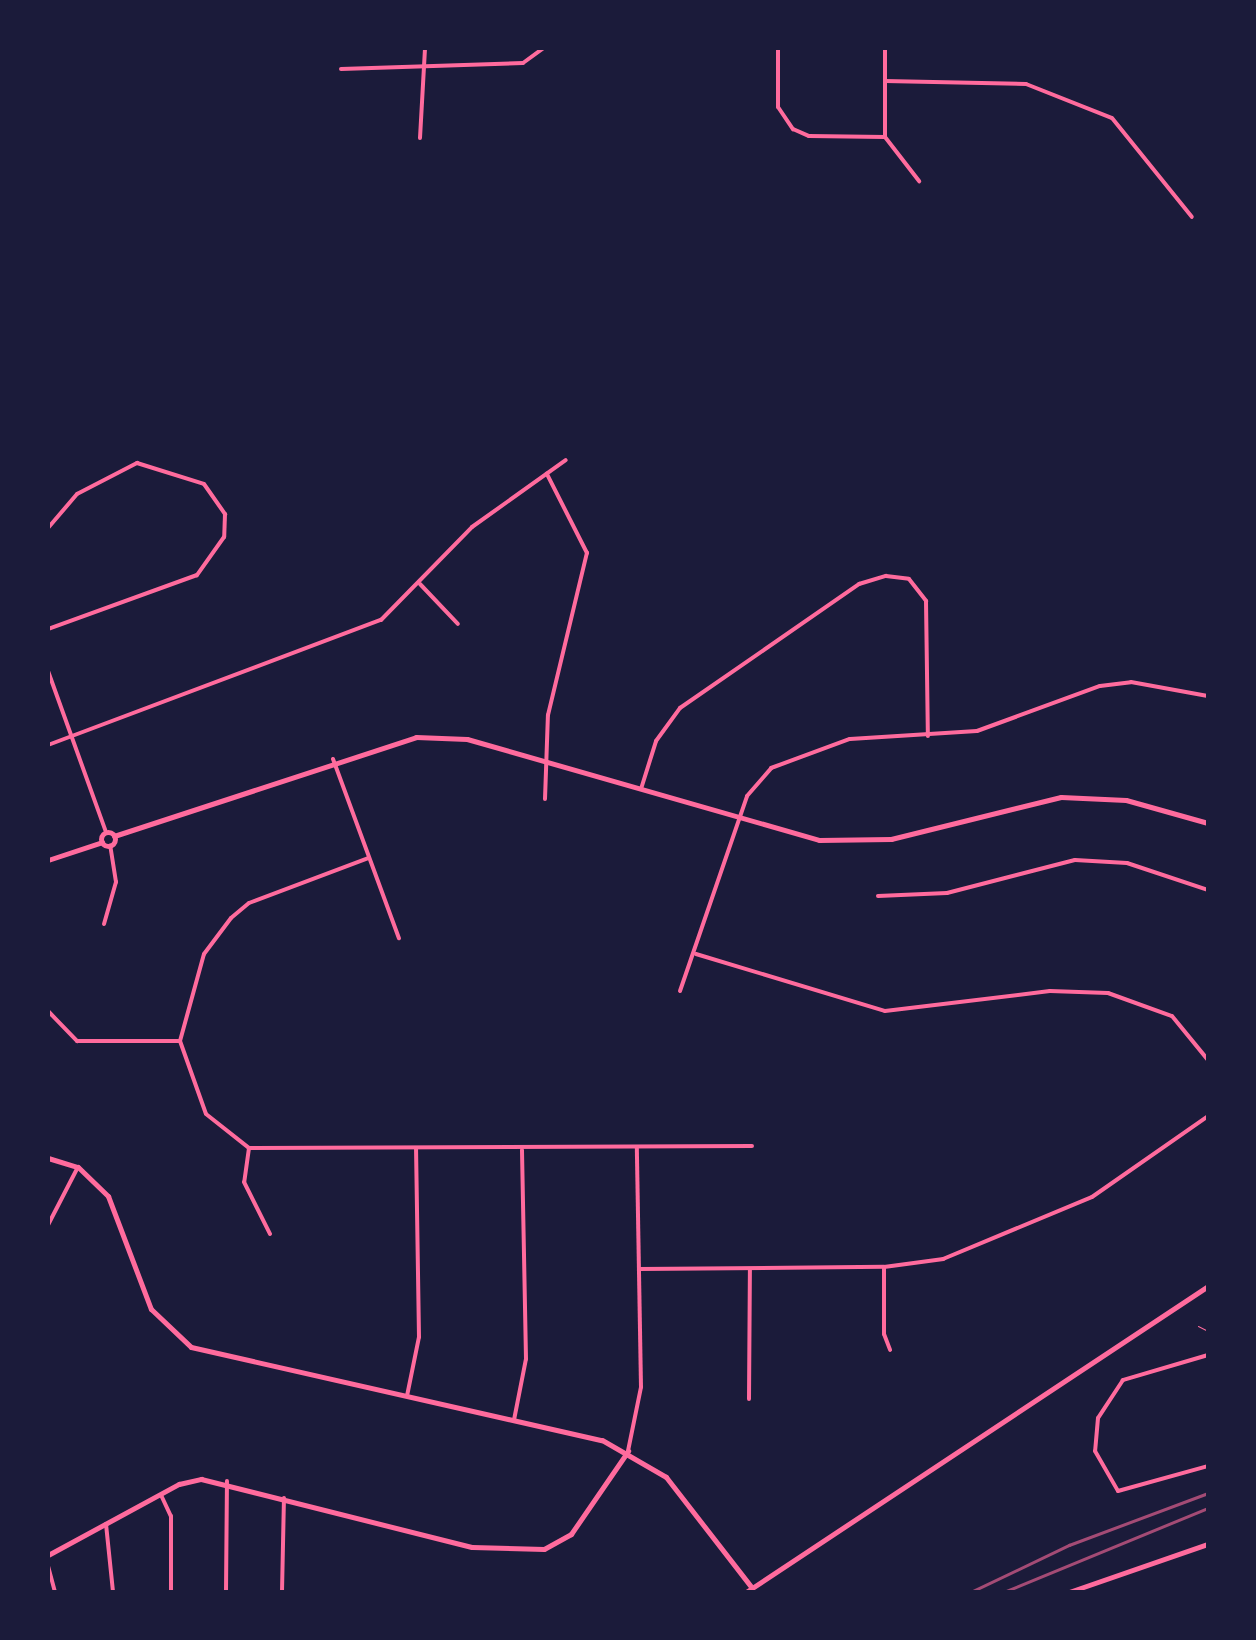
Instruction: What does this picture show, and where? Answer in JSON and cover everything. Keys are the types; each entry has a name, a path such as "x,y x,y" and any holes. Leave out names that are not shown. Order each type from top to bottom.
{"main road":[{"path":"48,860 102,842 110,834 390,741 440,737 546,760 774,832 855,842 1088,796 1208,824"},
{"path":"102,842 110,845 110,834"},
{"path":"48,1158 78,1167 108,1196 152,1310 172,1335 200,1351 514,1420 628,1451 666,1476 749,1590 986,1439 1208,1286"},
{"path":"48,1555 161,1495 201,1479 227,1481 472,1547 538,1550 571,1534 628,1451"},
{"path":"1069,1592 1208,1544"}],"street":[{"path":"420,138 425,48"},
{"path":"342,69 524,63 544,48"},
{"path":"778,48 778,107 793,129 810,136 885,137"},
{"path":"885,48 885,137 918,181"},
{"path":"885,81 1026,84 1112,118 1192,217"},
{"path":"48,745 353,635 420,584 472,527 566,460"},
{"path":"48,528 78,494 136,463 159,465 204,484 221,502 224,537 198,574 48,630"},
{"path":"545,799 560,647 587,553 547,474"},
{"path":"640,789 656,742 680,708 860,584 886,576 909,580 926,601 928,736"},
{"path":"420,584 458,624"},
{"path":"48,671 110,834"},
{"path":"680,990 696,954 748,796 771,768 850,740 977,731 1100,686 1132,682 1208,696"},
{"path":"333,759 399,938"},
{"path":"104,924 116,882 110,845"},
{"path":"369,858 248,903 231,918 204,954 180,1041 206,1114 249,1148 752,1146"},
{"path":"878,896 947,893 1075,860 1127,862 1208,890"},
{"path":"696,954 885,1011 1050,990 1108,992 1172,1016 1208,1060"},
{"path":"48,1011 78,1042 180,1041"},
{"path":"639,1269 884,1268 943,1259 1092,1197 1208,1116"},
{"path":"628,1451 641,1387 637,1147"},
{"path":"249,1148 244,1182 270,1234"},
{"path":"407,1396 419,1337 416,1148"},
{"path":"514,1420 526,1359 522,1149"},
{"path":"48,1225 78,1167"},
{"path":"884,1268 884,1334 890,1350"},
{"path":"749,1399 750,1270"},
{"path":"1208,1355 1123,1380 1098,1418 1095,1451 1118,1491 1208,1466"},
{"path":"226,1592 227,1481"},
{"path":"161,1495 171,1516 170,1592"},
{"path":"282,1592 284,1498"},
{"path":"106,1524 112,1592"},
{"path":"48,1566 55,1592"}],"path":[{"path":"1198,1326 1208,1331"}],"tram line":[{"path":"971,1592 1069,1545 1208,1493"}],"railway":[{"path":"1004,1592 1208,1508"}]}
